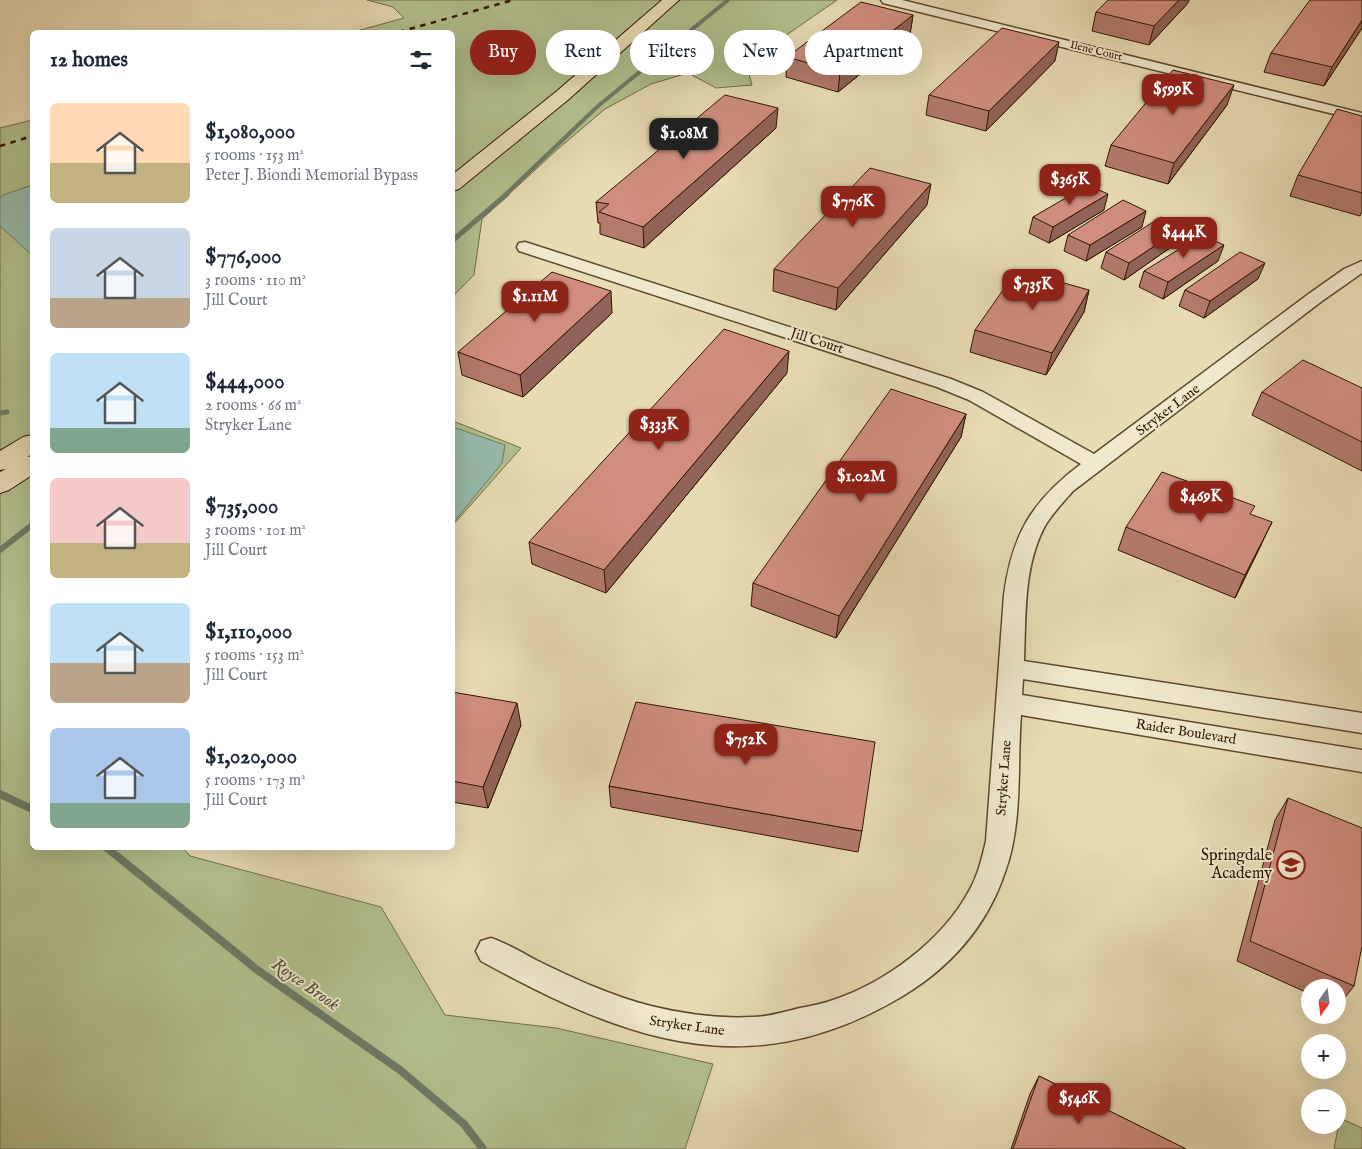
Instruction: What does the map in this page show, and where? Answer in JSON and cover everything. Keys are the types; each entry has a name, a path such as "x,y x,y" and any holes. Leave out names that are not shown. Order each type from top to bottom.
{"highway":[{"path":"455,163 545,91 652,0"},
{"path":"455,183 548,108 671,0"},
{"path":"0,462 30,444"},
{"path":"0,484 30,465"}],"street":[{"name":"Ilene Court","path":"887,0 1362,116"},
{"name":"Jill Court","path":"525,247 944,383 976,396 1096,464"},
{"name":"Stryker Lane","path":"491,951 548,983 641,1019 705,1031 753,1032 834,1015 873,998 911,976 937,956 960,929 980,900 1000,842 1010,703 1014,602 1019,566 1026,541 1038,517 1054,497 1096,464 1316,297 1362,266"},
{"path":"1012,668 1362,724"},
{"name":"Raider Boulevard","path":"1010,703 1362,760"}],"green space":[{"path":"367,0 837,0 794,30 724,30 724,75 749,75 752,85 716,88 692,75 714,75 714,30 630,30 630,75 681,75 651,84 605,109 559,148 482,219 474,275 455,294 455,30 360,30 404,18 393,7"},
{"path":"30,120 30,850 185,850 190,856 381,907 445,1015 556,1028 713,1064 685,1149 0,1149 0,128"},
{"path":"455,422 521,448 455,523"},
{"path":"1346,1121 1362,1128 1362,1149 1334,1149 1337,1134 1346,1134"}],"shaded area":[{"path":"30,186 30,253 0,226 0,199 3,195"},
{"path":"455,428 505,445 502,463 455,521"}],"building":[{"path":"1108,0 1179,0 1154,26 1096,12"},
{"path":"1310,0 1362,0 1362,20 1332,67 1271,53"},
{"path":"861,2 913,15 894,30 823,30"},
{"path":"1002,28 1059,42 989,111 929,95"},
{"path":"805,44 805,62 795,59 795,51"},
{"path":"1173,70 1234,85 1174,163 1111,145"},
{"path":"725,95 778,108 643,227 599,212 609,204 596,202"},
{"path":"1337,109 1362,116 1362,193 1298,175"},
{"path":"870,168 931,184 838,288 774,269"},
{"path":"1088,185 1108,194 1053,227 1033,217"},
{"path":"1123,200 1146,211 1090,245 1068,235"},
{"path":"1161,217 1183,227 1129,263 1106,252"},
{"path":"1202,235 1224,245 1168,282 1144,271"},
{"path":"1240,252 1265,263 1210,301 1185,290"},
{"path":"1017,270 1089,290 1052,353 975,330"},
{"path":"552,272 611,291 520,375 458,352"},
{"path":"724,329 789,351 604,570 529,542"},
{"path":"1303,360 1362,388 1362,442 1262,392"},
{"path":"891,389 966,414 839,616 753,583"},
{"path":"1162,472 1255,506 1250,514 1272,522 1245,575 1126,527"},
{"path":"455,693 517,703 483,787 455,782"},
{"path":"636,702 875,742 862,831 609,786"},
{"path":"1288,798 1362,828 1362,946 1354,986 1346,983 1346,979 1338,979 1250,941"},
{"path":"1039,1076 1186,1149 1013,1149"}],"waterway":[{"path":"505,195 598,106 728,0"},
{"path":"455,238 507,194"},
{"path":"0,413 7,412"},
{"path":"0,550 30,527"},
{"name":"Royce Brook","path":"0,794 30,808"},
{"name":"Royce Brook","path":"109,850 256,969 400,1070 464,1124 483,1149"}],"railway":[{"path":"406,30 513,0"},
{"path":"0,146 30,137"}],"place":[{"name":"Springdale Academy","path":"1291,865"}]}
